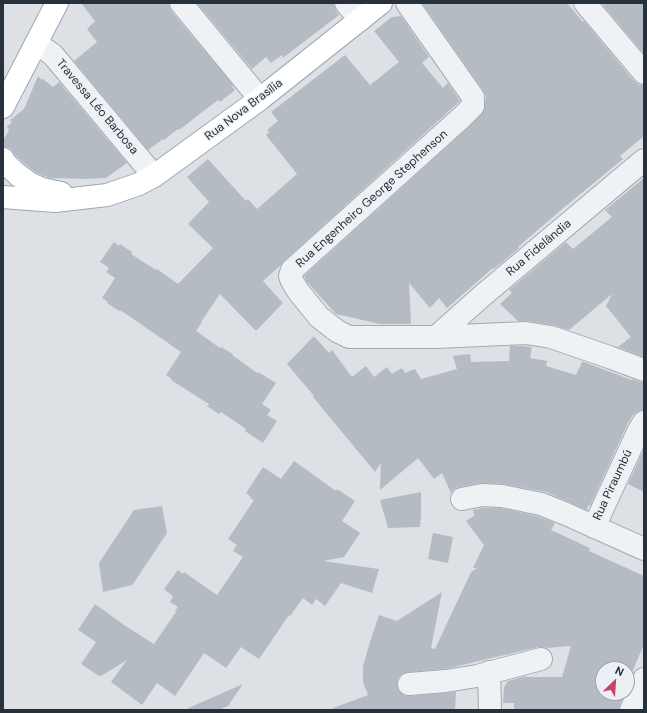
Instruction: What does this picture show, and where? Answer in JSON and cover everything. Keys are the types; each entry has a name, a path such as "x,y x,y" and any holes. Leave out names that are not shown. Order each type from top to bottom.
{"main road":[{"path":"3,107 57,3"},
{"name":"Rua Nova Brasília","path":"3,197 55,201 107,195 139,184 154,176 260,99 381,3"},
{"name":"Rua Nova Brasília","path":"3,159 4,162 18,175 29,183 42,189 60,193 96,197"}],"street":[{"path":"181,3 260,99"},
{"path":"346,3 360,20"},
{"name":"Rua Engenheiro George Stephenson","path":"407,3 472,97 473,106 292,270 290,276 298,291 319,317 337,331 349,337 436,337 526,333 551,337 609,356 644,370"},
{"path":"585,3 644,73"},
{"name":"Travessa Léo Barbosa","path":"36,43 54,55 154,176"},
{"name":"Rua Fidelândia","path":"436,337 482,296 644,160"},
{"name":"Rua Piraumbú","path":"594,526 644,422"},
{"path":"462,499 482,495 502,496 541,504 644,549"},
{"path":"409,684 446,681 477,676 541,660"},
{"path":"489,672 490,710"},
{"path":"631,710 644,679"}],"building":[{"path":"81,3 169,3 171,11 233,85 232,86 235,90 220,102 218,100 179,130 178,129 148,150 74,61 97,42 87,29 95,21"},
{"path":"197,3 334,3 336,11 339,15 283,58 282,55 271,63 266,57 252,69"},
{"path":"422,3 567,3 634,81 639,85 644,85 644,136 620,156 623,159 447,308 439,298 430,308 409,283 411,324 380,324 336,314 307,282 304,276 470,126 484,111 486,97 483,90"},
{"path":"605,3 644,3 644,54 603,5"},
{"path":"401,16 429,57 422,63 443,88 448,83 460,101 263,281 283,303 256,331 220,294 196,331 220,348 221,347 233,354 232,355 257,373 258,372 276,383 262,404 271,410 267,415 277,421 263,443 221,412 219,414 207,406 209,404 171,380 172,379 166,375 181,352 120,310 119,311 107,303 108,302 102,298 115,278 106,272 109,268 100,262 114,242 119,246 120,244 132,252 131,254 156,270 157,269 178,284 213,248 188,224 209,202 187,177 208,159 246,201 248,199 257,209 297,174 266,135 269,132 267,130 278,121 271,112 345,55 370,85 399,62 374,31 392,17"},
{"path":"38,76 53,87 59,82 127,163 106,178 49,178 35,172 15,155 11,149 3,147 3,141 9,130 7,127 12,122 10,120 24,109"},
{"path":"644,178 644,357 618,347 631,337 606,306 612,294 569,330 553,325 518,321 500,304 512,293 509,290 566,242 573,249 612,217 605,210"},
{"path":"314,336 329,353 332,350 352,377 366,366 374,377 387,367 392,374 402,368 405,373 415,369 421,379 457,369 453,356 470,354 471,362 509,361 510,346 532,347 530,358 547,361 546,366 576,375 582,362 584,362 632,380 644,382 644,410 638,411 633,415 628,423 590,506 588,505 587,510 546,492 503,484 480,483 459,487 454,489 451,493 442,473 434,479 418,458 380,490 381,463 375,472 287,364"},
{"path":"644,449 644,492 628,484"},
{"path":"294,461 336,491 337,489 355,501 342,521 360,533 344,557 323,561 379,569 372,593 341,583 325,606 316,599 312,605 303,598 290,616 289,615 259,659 241,647 226,668 204,653 175,696 157,683 142,705 111,682 127,660 101,676 81,664 96,642 78,630 95,604 154,644 178,607 170,602 173,596 164,589 178,570 183,574 184,572 217,595 243,557 233,551 237,545 228,539 254,500 246,493 263,467 281,479"},
{"path":"421,492 420,527 388,528 380,500"},
{"path":"162,506 167,533 135,581 132,585 103,592 99,563 134,510"},
{"path":"483,508 500,508 537,516 555,523 551,530 590,548 589,551 644,576 644,644 635,665 635,661 595,661 595,701 621,701 618,710 514,710 514,703 503,703 504,687 508,681 526,676 562,677 571,646 546,648 538,647 444,669 408,672 402,674 398,678 397,685 399,691 404,695 410,696 456,692 455,710 333,710 333,708 368,695 363,682 363,666 379,615 397,621 442,592 431,648 435,649 471,572 477,568 473,568 484,545 466,521 474,516 473,510"},
{"path":"433,533 453,537 448,563 428,559"},
{"path":"243,684 228,706 218,710 184,710"}]}
